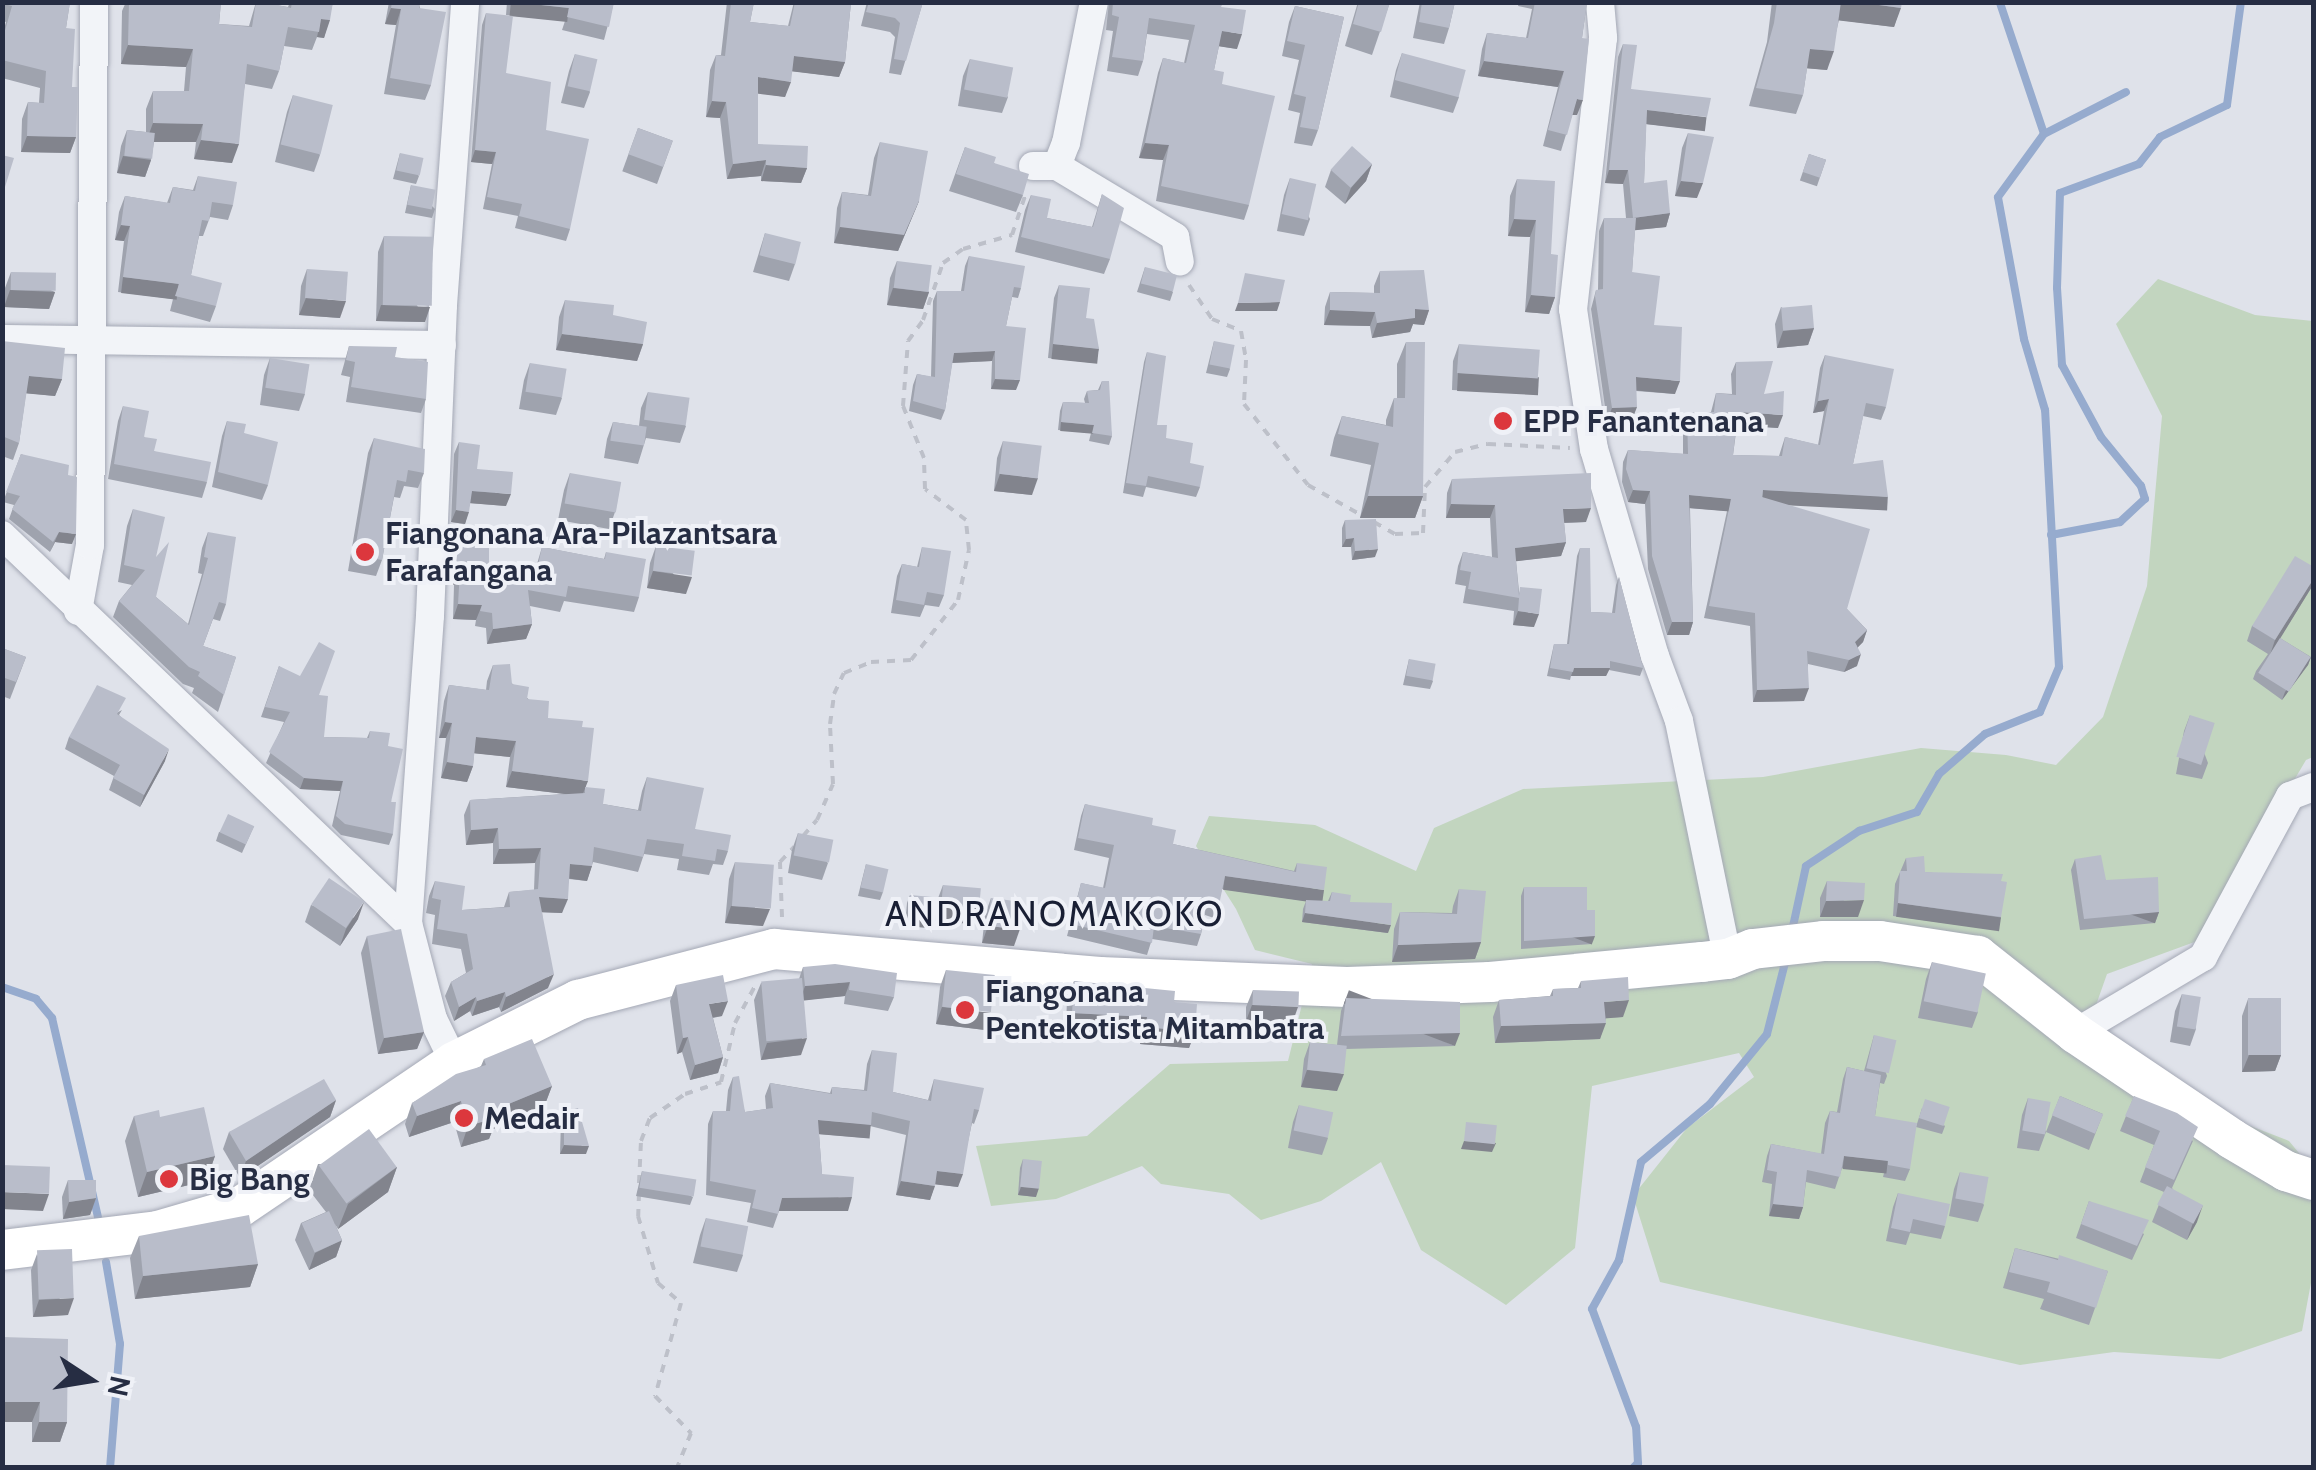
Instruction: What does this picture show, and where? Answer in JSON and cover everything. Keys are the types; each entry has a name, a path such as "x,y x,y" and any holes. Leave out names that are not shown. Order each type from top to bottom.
{"street":[{"path":"78,611 90,545 94,2"},
{"path":"454,1062 432,1019 408,923 465,2"},
{"path":"1094,2 1066,143 1045,166 1176,238 1180,262"},
{"path":"1600,2 1603,38 1573,309 1594,449 1655,656 1680,721 1741,954"},
{"path":"2,339 442,345"},
{"path":"2,535 408,923"},
{"path":"2075,1033 2203,957 2290,796 2314,788"},
{"path":"2,1250 158,1231 240,1207 454,1062 578,1000 774,949 1100,977 1347,988 1490,982 1823,941 1880,942 1978,956 2075,1033 2232,1139 2286,1171 2314,1180"}],"path":[{"path":"678,1468 691,1433 654,1396 682,1303 658,1283 638,1216 641,1141 650,1118 686,1094 722,1082 735,1023 782,930 780,862 818,820 833,784 834,694 844,673 871,662 911,660 958,600 969,550 966,520 926,489 924,458 902,406 908,341 923,320 943,264 963,249 1012,235 1045,166"},
{"path":"1180,262 1194,296 1212,319 1241,331 1246,360 1244,404 1308,485 1396,534 1423,533 1425,487 1456,452 1488,444 1594,449"}],"green space":[{"path":"2158,279 2255,315 2313,321 2313,757 2306,760 2200,940 2107,974 2077,1059 2289,1141 2313,1170 2313,1272 2302,1331 2220,1359 2114,1352 2020,1365 1660,1282 1633,1196 1687,1128 1754,1077 1739,1053 1592,1086 1575,1248 1506,1305 1421,1250 1381,1162 1321,1201 1261,1220 1229,1194 1161,1184 1142,1166 1056,1199 991,1206 976,1146 1087,1136 1170,1064 1288,1061 1312,964 1255,950 1236,909 1196,846 1209,816 1315,825 1416,871 1434,828 1523,789 1763,777 1921,748 2006,755 2056,765 2103,717 2147,586 2162,416 2116,324"}],"building":[{"path":"8,2 70,2 66,28 75,29 72,87 78,87 76,137 27,136 28,102 44,103 46,71 2,60 2,41 12,6"},
{"path":"129,2 221,2 219,24 252,27 256,2 291,8 292,2 333,2 330,20 321,19 319,32 288,27 279,71 247,64 239,144 201,140 203,124 153,123 153,91 189,91 193,49 128,45"},
{"path":"392,2 419,2 419,8 446,12 431,85 390,78 401,9 391,8"},
{"path":"514,2 614,2 609,27 567,17 569,8"},
{"path":"731,2 754,2 750,22 790,26 795,2 851,3 845,62 794,56 791,82 758,77 758,144 808,146 807,168 766,165 766,160 733,164 726,102 712,101 716,55 725,56"},
{"path":"869,2 923,2 906,61 894,59 900,23 895,18 866,12"},
{"path":"1113,2 1222,2 1221,7 1246,10 1242,34 1222,31 1214,70 1224,72 1222,84 1275,96 1249,205 1161,186 1169,145 1145,143 1163,58 1186,63 1195,25 1149,18 1143,61 1112,57 1119,17 1112,15"},
{"path":"1359,2 1390,2 1381,32 1353,24"},
{"path":"1422,2 1455,2 1449,28 1419,22"},
{"path":"1535,2 1587,2 1582,38 1589,39 1583,100 1577,99 1567,135 1548,130 1564,71 1484,61 1487,33 1528,38"},
{"path":"1777,2 1841,2 1834,51 1810,49 1803,95 1756,88"},
{"path":"1857,2 1902,2 1901,8"},
{"path":"1295,6 1344,17 1318,130 1300,127 1306,97 1294,94 1305,45 1287,41"},
{"path":"486,13 513,16 506,73 551,82 546,130 589,139 570,229 519,216 522,204 487,197 496,152 475,150"},
{"path":"1623,44 1637,45 1631,89 1711,98 1707,117 1647,110 1644,183 1667,180 1670,213 1633,218 1628,170 1609,170"},
{"path":"1402,53 1466,70 1459,97 1395,80"},
{"path":"575,54 597,59 590,91 568,86"},
{"path":"970,59 1013,67 1007,98 964,89"},
{"path":"293,95 333,105 320,154 281,144"},
{"path":"638,128 673,141 663,167 628,154"},
{"path":"127,130 155,133 152,159 124,156"},
{"path":"1688,133 1714,137 1703,183 1681,181"},
{"path":"880,142 928,151 919,201 904,235 840,227 842,192 871,196"},
{"path":"1352,146 1372,164 1351,188 1331,170"},
{"path":"965,147 996,157 994,163 1029,174 1023,195 956,174"},
{"path":"400,153 423,158 420,176 396,171"},
{"path":"1809,154 1826,160 1820,178 1803,172"},
{"path":"2,155 14,158 5,187 2,186"},
{"path":"198,176 237,182 233,205 212,202 209,221 202,220 191,275 222,283 216,306 175,296 179,284 123,277 130,226 121,225 125,196 170,203 173,187 195,191"},
{"path":"1290,178 1316,184 1308,220 1282,214"},
{"path":"1517,179 1555,181 1551,254 1558,255 1555,297 1531,295 1536,220 1514,219"},
{"path":"411,185 436,190 432,209 407,205"},
{"path":"1102,194 1124,208 1110,259 1021,237 1031,195 1051,199 1047,218 1093,227"},
{"path":"1604,218 1636,218 1632,272 1660,276 1654,325 1682,327 1680,381 1636,377 1637,407 1612,408 1595,296 1596,290 1603,289"},
{"path":"765,233 801,242 795,264 759,255"},
{"path":"384,236 433,237 432,306 383,305"},
{"path":"969,256 1025,266 1021,288 1014,287 1006,326 1026,328 1020,380 995,379 995,351 954,353 945,410 913,401 917,374 935,377 937,291 964,291"},
{"path":"897,261 932,265 928,292 894,288"},
{"path":"1145,267 1177,275 1173,291 1141,283"},
{"path":"307,269 348,272 346,301 305,298"},
{"path":"1424,270 1429,310 1415,309 1415,318 1377,323 1375,312 1330,310 1330,292 1380,293 1380,271"},
{"path":"11,272 56,273 56,291 11,290"},
{"path":"1245,273 1285,280 1280,302 1238,303"},
{"path":"1059,285 1090,288 1086,318 1094,319 1099,349 1053,344"},
{"path":"565,300 614,305 613,315 647,322 643,344 562,334"},
{"path":"1812,305 1814,328 1783,331 1781,308"},
{"path":"2,341 65,348 62,379 29,376 19,443 2,436"},
{"path":"1214,341 1235,345 1230,369 1209,365"},
{"path":"1406,342 1425,342 1423,496 1368,496 1379,443 1338,434 1342,416 1393,427 1394,398 1405,398"},
{"path":"1459,344 1540,350 1538,379 1457,373"},
{"path":"349,346 397,347 395,357 428,362 426,399 351,387 355,362 346,360"},
{"path":"1147,352 1166,356 1157,425 1167,425 1166,438 1193,443 1190,463 1204,466 1200,487 1148,476 1146,486 1126,483"},
{"path":"1825,355 1894,369 1886,407 1866,403 1853,464 1883,460 1888,497 1763,490 1762,497 1870,529 1847,609 1867,630 1855,642 1861,654 1849,660 1807,651 1809,688 1757,690 1755,613 1709,606 1731,499 1689,495 1693,622 1672,622 1652,556 1650,491 1633,490 1626,469 1628,450 1688,454 1687,413 1714,412 1716,393 1736,395 1736,362 1773,361 1764,394 1784,391 1783,415 1738,412 1733,455 1782,456 1785,437 1820,445 1829,399 1818,401"},
{"path":"270,358 310,364 305,394 265,388"},
{"path":"530,363 567,369 562,397 525,392"},
{"path":"1102,381 1109,381 1112,436 1092,433 1094,425 1061,422 1063,402 1089,403 1087,391 1100,390"},
{"path":"648,392 690,398 686,426 644,420"},
{"path":"123,406 149,411 144,437 157,439 154,451 211,462 207,482 114,464"},
{"path":"227,421 246,424 244,433 278,442 268,485 218,472"},
{"path":"613,422 647,427 644,446 610,441"},
{"path":"374,438 425,449 424,473 408,470 406,482 397,480 382,560 354,555"},
{"path":"1003,441 1042,446 1038,479 999,474"},
{"path":"459,442 480,445 477,469 513,472 511,494 472,491 469,512 456,510"},
{"path":"21,454 69,465 68,475 77,477 76,534 59,532 53,542 12,509 20,496 6,492"},
{"path":"570,473 621,482 616,513 565,504"},
{"path":"1591,473 1591,508 1563,509 1566,542 1515,548 1519,596 1520,587 1542,589 1539,614 1518,611 1519,598 1468,589 1471,572 1460,570 1463,552 1498,558 1495,505 1451,504 1452,479"},
{"path":"133,509 165,517 156,557 169,542 156,597 189,625 208,558 204,557 208,532 236,537 226,604 219,602 203,646 236,657 224,695 198,676 200,672 189,667 119,601 145,570 124,565"},
{"path":"1376,519 1378,549 1355,551 1354,538 1346,539 1345,520"},
{"path":"461,529 489,533 489,574 536,574 542,547 605,559 606,552 646,559 639,597 568,586 566,597 528,590 532,624 493,629 492,613 480,611 482,605 458,604 460,570 454,569"},
{"path":"656,546 695,551 692,576 653,571"},
{"path":"922,547 951,551 944,595 927,592 924,605 896,600 902,564 919,567"},
{"path":"1580,548 1590,548 1591,612 1615,613 1619,577 1643,668 1610,661 1610,668 1574,668 1573,672 1550,668 1554,644 1569,644"},
{"path":"2295,556 2314,567 2314,578 2275,640 2252,626"},
{"path":"2280,638 2311,657 2289,692 2258,673"},
{"path":"319,642 335,651 319,695 328,696 324,737 369,738 370,731 390,733 388,746 403,749 391,802 396,802 393,834 345,824 336,816 343,781 304,778 269,752 290,712 265,707 279,666 300,676"},
{"path":"2,648 26,657 16,682 2,677"},
{"path":"1409,659 1436,664 1433,680 1406,676"},
{"path":"510,664 512,684 529,687 527,699 549,701 548,718 583,721 582,727 594,728 588,781 512,771 516,741 476,737 473,766 447,762 452,723 445,722 449,685 489,690 493,665"},
{"path":"97,685 126,698 117,714 169,749 144,795 113,778 120,765 69,737"},
{"path":"2190,715 2215,723 2201,765 2176,757"},
{"path":"647,777 704,788 695,829 731,835 728,851 717,849 715,861 682,856 684,844 647,839 643,857 594,847 592,866 570,864 568,899 539,897 554,974 506,997 505,992 477,1001 476,997 459,1007 451,982 473,969 467,934 437,929 441,900 432,898 435,881 465,886 462,910 510,907 509,892 538,889 541,848 499,849 498,828 471,830 470,800 585,793 585,787 605,789 603,804 641,811"},
{"path":"1085,804 1153,818 1152,825 1176,830 1173,844 1296,872 1297,863 1327,867 1324,890 1225,876 1219,905 1207,902 1201,934 1154,926 1152,943 1071,924 1081,883 1105,888 1114,845 1078,838"},
{"path":"228,814 254,826 246,844 220,832"},
{"path":"798,833 833,840 829,862 794,856"},
{"path":"2101,855 2106,880 2158,877 2159,912 2084,919 2075,859"},
{"path":"1924,856 1925,872 2003,874 2001,881 2007,882 2001,917 1898,903 1900,871 1907,871 1906,858"},
{"path":"735,862 774,865 771,909 732,906"},
{"path":"866,864 888,869 883,893 861,887"},
{"path":"329,878 364,901 346,928 311,905"},
{"path":"1827,881 1865,883 1864,900 1826,901"},
{"path":"943,885 981,888 979,907 941,904"},
{"path":"1524,887 1587,887 1587,910 1595,910 1595,936 1524,941"},
{"path":"1459,889 1486,891 1481,942 1398,945 1400,912 1457,914"},
{"path":"1332,892 1351,895 1350,902 1392,903 1391,925 1305,913 1306,900 1330,901"},
{"path":"910,895 935,897 933,920 908,918"},
{"path":"991,898 1023,902 1019,930 988,926"},
{"path":"401,929 424,1032 384,1038 367,936"},
{"path":"1932,962 1986,973 1977,1013 1924,1001"},
{"path":"835,964 897,973 894,997 849,990 850,982 805,986 803,967"},
{"path":"946,970 995,975 991,1012 942,1007"},
{"path":"723,975 728,1001 709,1004 723,1057 695,1065 688,1037 683,1038 676,985"},
{"path":"1628,977 1629,1000 1604,1002 1606,1023 1501,1026 1499,1000 1553,996 1553,989 1581,988 1581,981"},
{"path":"802,978 807,1038 766,1041 761,982"},
{"path":"1074,981 1175,991 1174,1002 1197,1004 1195,1032 1146,1027 1147,1017 1072,1013"},
{"path":"1253,990 1299,992 1298,1007 1252,1005"},
{"path":"2182,994 2201,997 2196,1030 2177,1027"},
{"path":"1346,998 1460,1002 1460,1033 1341,1036"},
{"path":"2248,998 2281,998 2281,1055 2248,1055"},
{"path":"1874,1035 1896,1040 1889,1073 1866,1068"},
{"path":"532,1039 552,1086 494,1110 496,1118 468,1126 461,1101 417,1116 412,1103 456,1074 486,1065 484,1059"},
{"path":"1310,1042 1347,1046 1344,1074 1307,1070"},
{"path":"872,1050 897,1053 893,1092 931,1101 934,1079 984,1088 979,1110 974,1109 963,1174 937,1171 935,1186 901,1181 910,1121 872,1112 871,1125 818,1120 822,1174 854,1177 852,1197 782,1198 778,1214 752,1208 756,1190 710,1181 713,1111 730,1111 733,1077 739,1076 745,1112 773,1108 770,1083 832,1094 832,1087 867,1091"},
{"path":"1847,1067 1881,1075 1875,1116 1917,1123 1910,1169 1888,1165 1888,1161 1844,1156 1840,1177 1807,1170 1803,1207 1773,1204 1777,1172 1767,1170 1771,1144 1824,1154 1830,1111 1840,1113"},
{"path":"324,1079 336,1100 246,1161 229,1132"},
{"path":"2060,1096 2103,1114 2095,1134 2052,1115"},
{"path":"2134,1096 2177,1113 2198,1127 2174,1180 2145,1167 2160,1131 2125,1116"},
{"path":"2028,1098 2051,1102 2045,1134 2022,1130"},
{"path":"1925,1099 1950,1107 1944,1126 1919,1118"},
{"path":"1299,1105 1333,1112 1328,1138 1294,1130"},
{"path":"204,1107 215,1156 147,1172 134,1116 159,1110 160,1117"},
{"path":"578,1108 589,1146 564,1145 564,1112"},
{"path":"1466,1122 1497,1125 1495,1144 1464,1141"},
{"path":"369,1129 397,1167 346,1203 319,1165"},
{"path":"1023,1159 1042,1161 1039,1189 1020,1187"},
{"path":"2,1165 50,1167 49,1194 2,1192"},
{"path":"642,1171 696,1180 694,1196 639,1188"},
{"path":"1960,1172 1989,1177 1984,1204 1955,1199"},
{"path":"68,1180 96,1180 96,1198 69,1202"},
{"path":"2167,1186 2203,1205 2193,1224 2157,1205"},
{"path":"1898,1193 1950,1204 1945,1226 1913,1219 1910,1232 1891,1228"},
{"path":"2089,1201 2149,1220 2137,1246 2081,1224"},
{"path":"329,1211 342,1240 315,1252 302,1223"},
{"path":"249,1215 258,1264 143,1276 139,1236"},
{"path":"706,1218 748,1226 743,1255 700,1246"},
{"path":"2015,1248 2058,1260 2059,1255 2108,1271 2096,1308 2047,1292 2050,1282 2009,1272"},
{"path":"72,1249 74,1298 39,1299 37,1250"},
{"path":"2,1337 68,1339 67,1422 39,1422 40,1402 2,1402"}],"waterway":[{"path":"2051,535 2120,522 2145,499 2141,486 2101,437 2062,365 2057,288 2060,193 2139,164 2160,137 2227,105 2241,2"},
{"path":"2000,3 2044,134"},
{"path":"1792,931 1806,866 1859,831 1917,812 1939,774 1985,734 2040,712 2059,667 2045,410 2024,339 1998,197 2044,134 2126,92"},
{"path":"1633,1468 1638,1463 1636,1427 1592,1309 1619,1260 1641,1162 1710,1104 1767,1034 1786,959"},
{"path":"2,987 36,999 52,1018 99,1221"},
{"path":"106,1262 120,1344 110,1468"}],"place":[{"name":"EPP Fanantenana","path":"1503,421"},
{"name":"Fiangonana Ara-Pilazantsara Farafangana","path":"365,552"},
{"name":"Fiangonana Pentekotista Mitambatra","path":"965,1010"},
{"name":"Medair","path":"464,1118"},
{"name":"Big Bang","path":"169,1179"}],"district":[{"name":"ANDRANOMAKOKO","path":"1055,914"}]}
